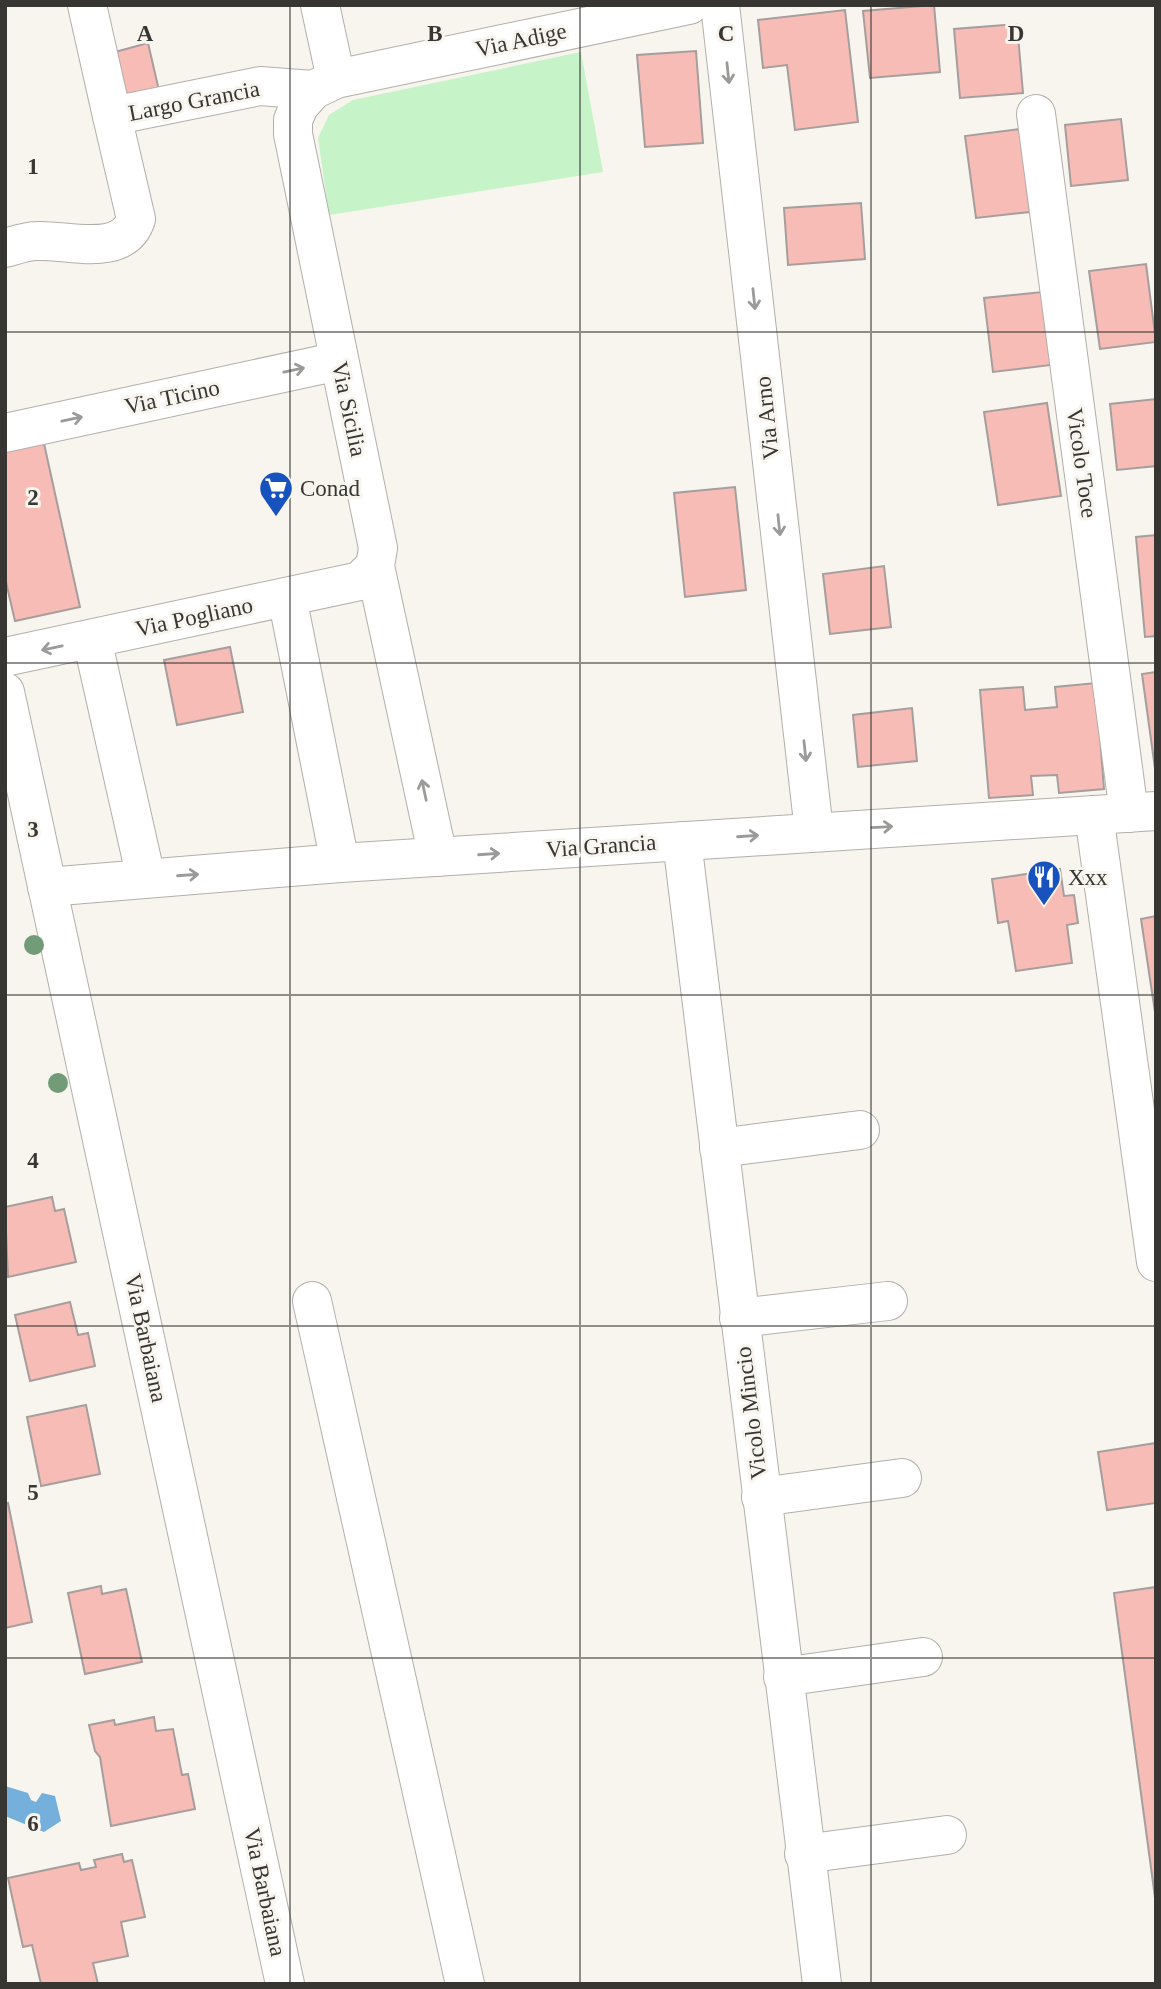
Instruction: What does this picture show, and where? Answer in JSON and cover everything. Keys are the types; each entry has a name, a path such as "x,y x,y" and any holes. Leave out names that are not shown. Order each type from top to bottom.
{"street":[{"path":"88,5 112,116"},
{"path":"320,5 325,84"},
{"name":"Via Adige","path":"325,84 689,5"},
{"name":"Via Arno","path":"720,5 814,831"},
{"name":"Largo Grancia","path":"5,247 38,240 83,246 123,237 129,232 135,219 112,116 260,86 325,84"},
{"name":"Via Sicilia","path":"325,84 299,106 293,120 293,134 378,548 375,566 438,857"},
{"name":"Vicolo Toce","path":"1036,114 1126,813 1156,1262"},
{"name":"Via Ticino","path":"5,433 339,361"},
{"name":"Via Pogliano","path":"5,657 360,581 375,566"},
{"path":"287,597 340,863"},
{"path":"92,639 146,878"},
{"name":"Via Barbaiana","path":"5,692 285,1984"},
{"name":"Via Grancia","path":"47,887 340,863 1126,813"},
{"name":"Vicolo Mincio","path":"682,841 822,1984"},
{"path":"719,1148 860,1130"},
{"path":"739,1318 888,1300"},
{"path":"312,1301 465,1984"},
{"path":"761,1497 902,1478"},
{"path":"783,1677 923,1657"},
{"path":"804,1854 947,1835"}],"green space":[{"path":"581,52 603,172 329,215 318,138 329,115 353,100"}],"water":[{"path":"5,1786 28,1793 31,1800 36,1802 42,1793 55,1796 61,1821 44,1832 5,1816"}],"building":[{"path":"934,5 940,72 870,78 863,11"},
{"path":"845,10 858,122 795,130 787,65 763,68 758,20"},
{"path":"1017,24 1023,93 960,98 954,29"},
{"path":"148,43 160,95 127,103 115,52"},
{"path":"696,51 703,143 645,147 637,55"},
{"path":"1121,119 1128,180 1071,186 1065,125"},
{"path":"1020,129 1030,212 976,218 965,136"},
{"path":"861,203 865,259 788,265 784,208"},
{"path":"1146,264 1156,342 1100,349 1089,271"},
{"path":"1042,292 1051,365 993,372 984,298"},
{"path":"1156,399 1156,466 1117,470 1110,404"},
{"path":"1047,403 1061,496 998,505 984,412"},
{"path":"43,439 80,607 15,621 5,578 5,447"},
{"path":"735,487 746,590 685,597 674,493"},
{"path":"1156,535 1156,636 1145,637 1136,537"},
{"path":"884,566 891,627 830,634 823,574"},
{"path":"230,647 243,712 177,725 164,660"},
{"path":"1156,672 1156,776 1142,674"},
{"path":"1096,683 1104,789 1059,793 1057,775 1031,776 1033,795 989,798 980,690 1023,687 1025,710 1057,707 1055,687"},
{"path":"912,708 917,761 858,767 853,715"},
{"path":"1060,869 1064,896 1074,895 1078,923 1067,925 1072,963 1016,971 1008,921 998,923 992,879"},
{"path":"1156,916 1156,1019 1141,919"},
{"path":"52,1197 55,1211 64,1209 76,1262 8,1277 5,1207"},
{"path":"70,1302 78,1335 88,1333 95,1366 30,1381 15,1315"},
{"path":"86,1405 100,1474 41,1486 27,1417"},
{"path":"1156,1443 1156,1503 1107,1510 1098,1452"},
{"path":"8,1503 32,1622 5,1628 5,1504"},
{"path":"101,1586 102,1594 126,1589 142,1662 85,1674 68,1593"},
{"path":"1156,1587 1156,1905 1114,1593"},
{"path":"154,1717 156,1731 173,1729 182,1775 188,1774 195,1809 111,1826 100,1757 95,1751 89,1725 114,1720 115,1725"},
{"path":"122,1854 124,1862 132,1860 145,1917 121,1922 128,1956 93,1963 98,1984 41,1984 32,1945 23,1947 8,1878 79,1863 81,1870 96,1867 94,1860"}],"place":[{"name":"Conad","path":"276,518"},
{"name":"Xxx","path":"1044,907"}]}
